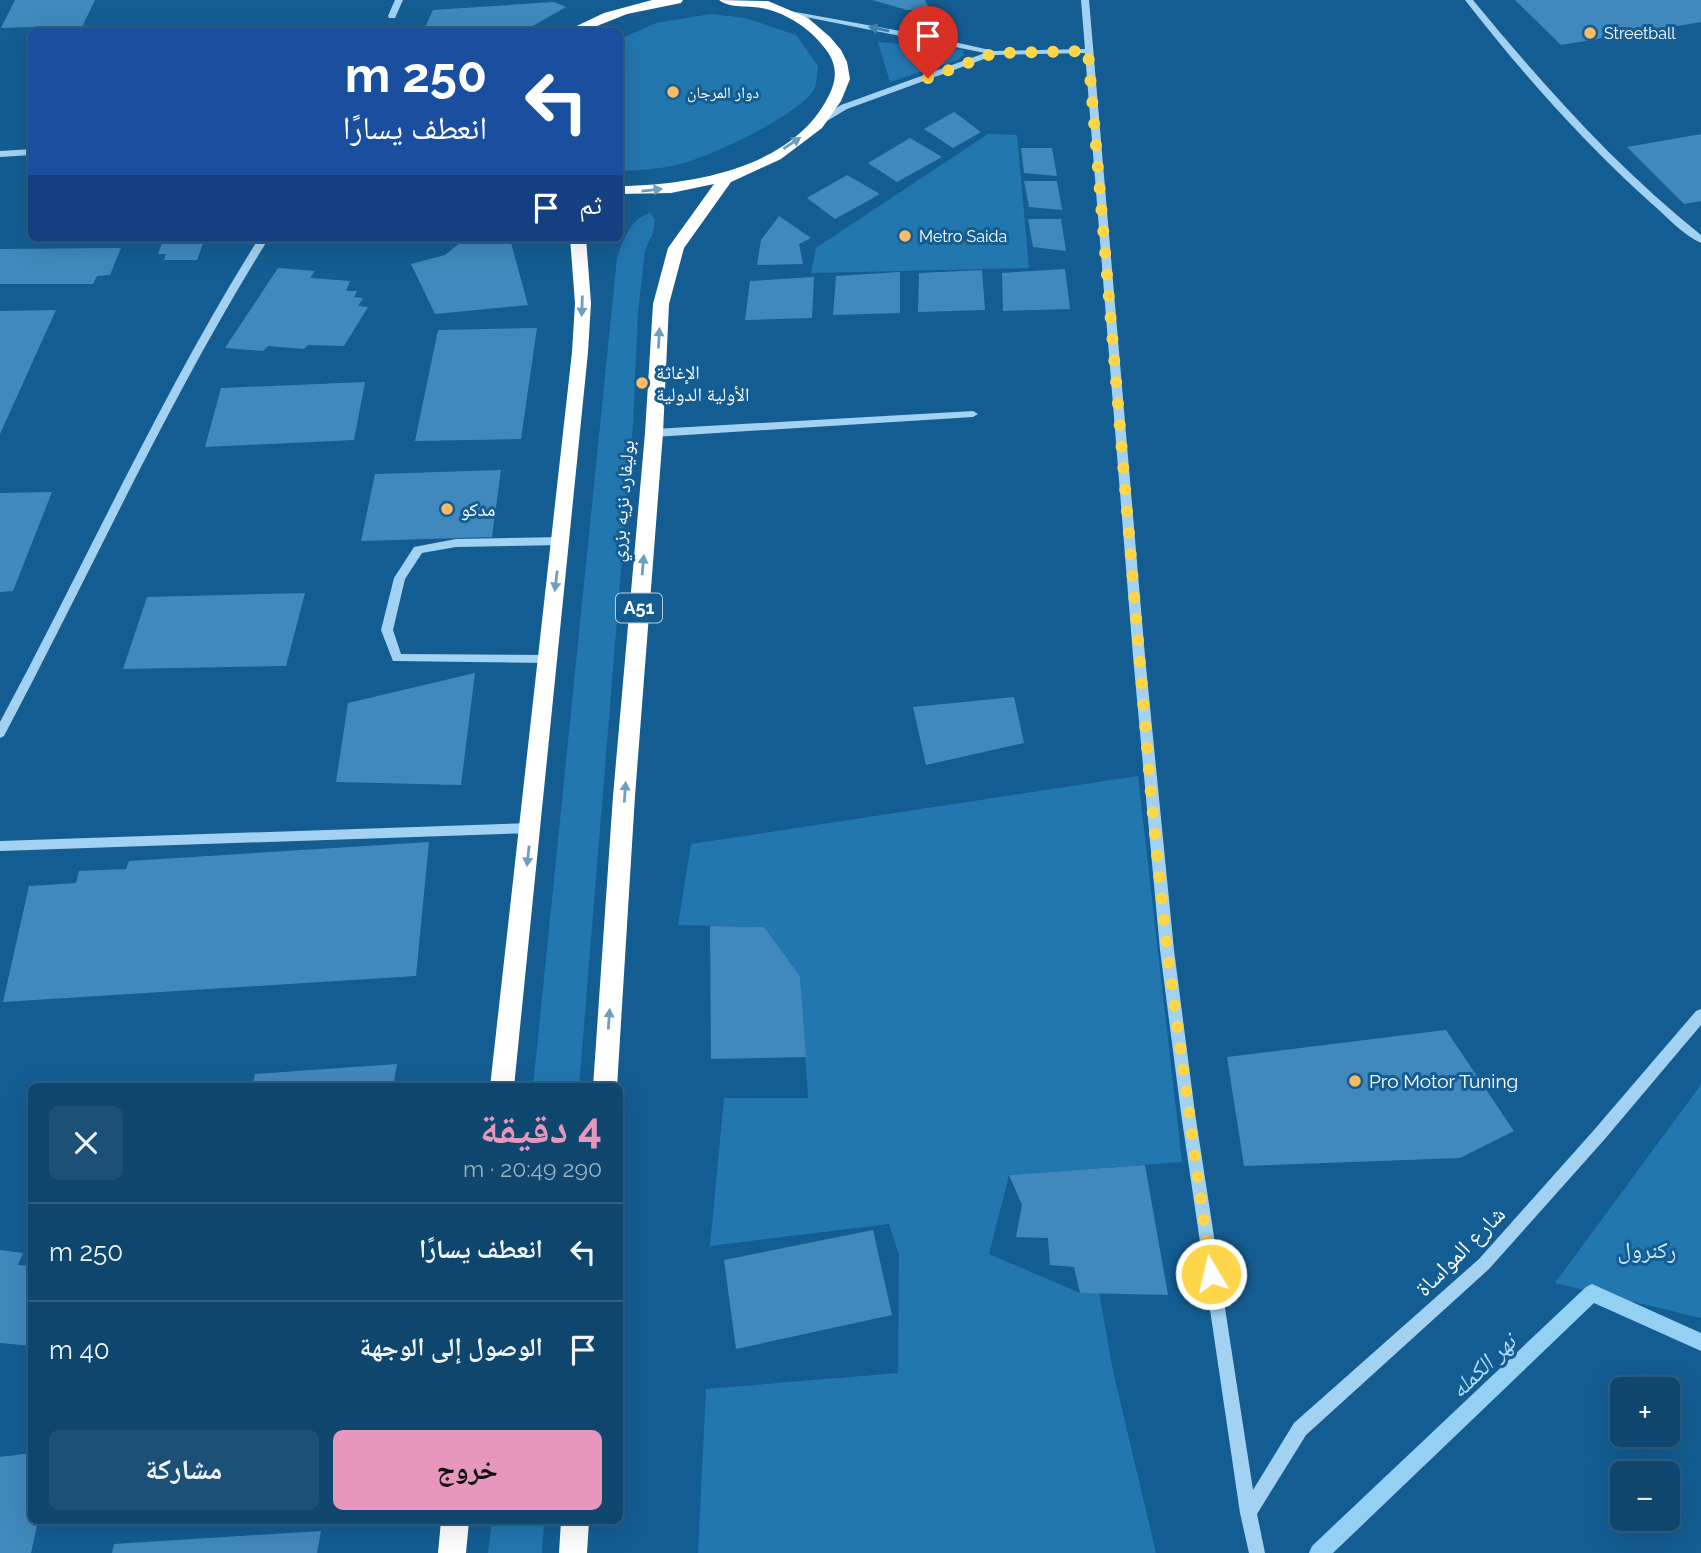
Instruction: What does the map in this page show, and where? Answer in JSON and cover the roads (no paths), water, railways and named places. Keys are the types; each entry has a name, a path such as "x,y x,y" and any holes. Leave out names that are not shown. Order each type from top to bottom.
{"highway":[{"path":"578,28 637,3 676,0"},
{"name":"A51","path":"623,190 643,191 684,186 754,166 793,144 817,124 835,99 844,75 827,41 790,13 766,3 726,0"},
{"name":"بوليفارد نزيه بزري","path":"605,1083 624,796 654,433 661,304 676,248 691,224 726,179 754,166"},
{"path":"502,1083 531,828 546,660 562,541 583,303 578,242"},
{"path":"452,1553 455,1524"},
{"path":"573,1553 575,1524"}],"street":[{"path":"392,16 399,0"},
{"path":"1085,0 1150,792 1167,950 1197,1180 1248,1513 1257,1553"},
{"path":"1469,0 1587,137 1651,198 1701,240"},
{"path":"790,13 994,53 1088,51"},
{"path":"817,124 844,107 994,53"},
{"path":"0,153 28,152"},
{"path":"0,733 50,642 206,330 261,242"},
{"path":"654,433 973,414"},
{"path":"546,660 397,658 387,630 400,578 418,550 456,543 562,541"},
{"path":"0,846 531,828"},
{"name":"شارع المواساة","path":"1248,1513 1300,1429 1484,1264 1701,1015"}],"waterway":[{"name":"نهر الكمله","path":"1319,1553 1592,1293 1701,1342"}],"place":[{"name":"Streetball","path":"1590,33"},
{"name":"دوار المرجان","path":"673,92"},
{"name":"Metro Saida","path":"905,236"},
{"name":"الإغاثة الأولية الدولية","path":"642,383"},
{"name":"مدكو","path":"447,509"},
{"name":"Pro Motor Tuning","path":"1355,1081"}],"park label":[{"name":"ركنرول","path":"1647,1250"}]}
